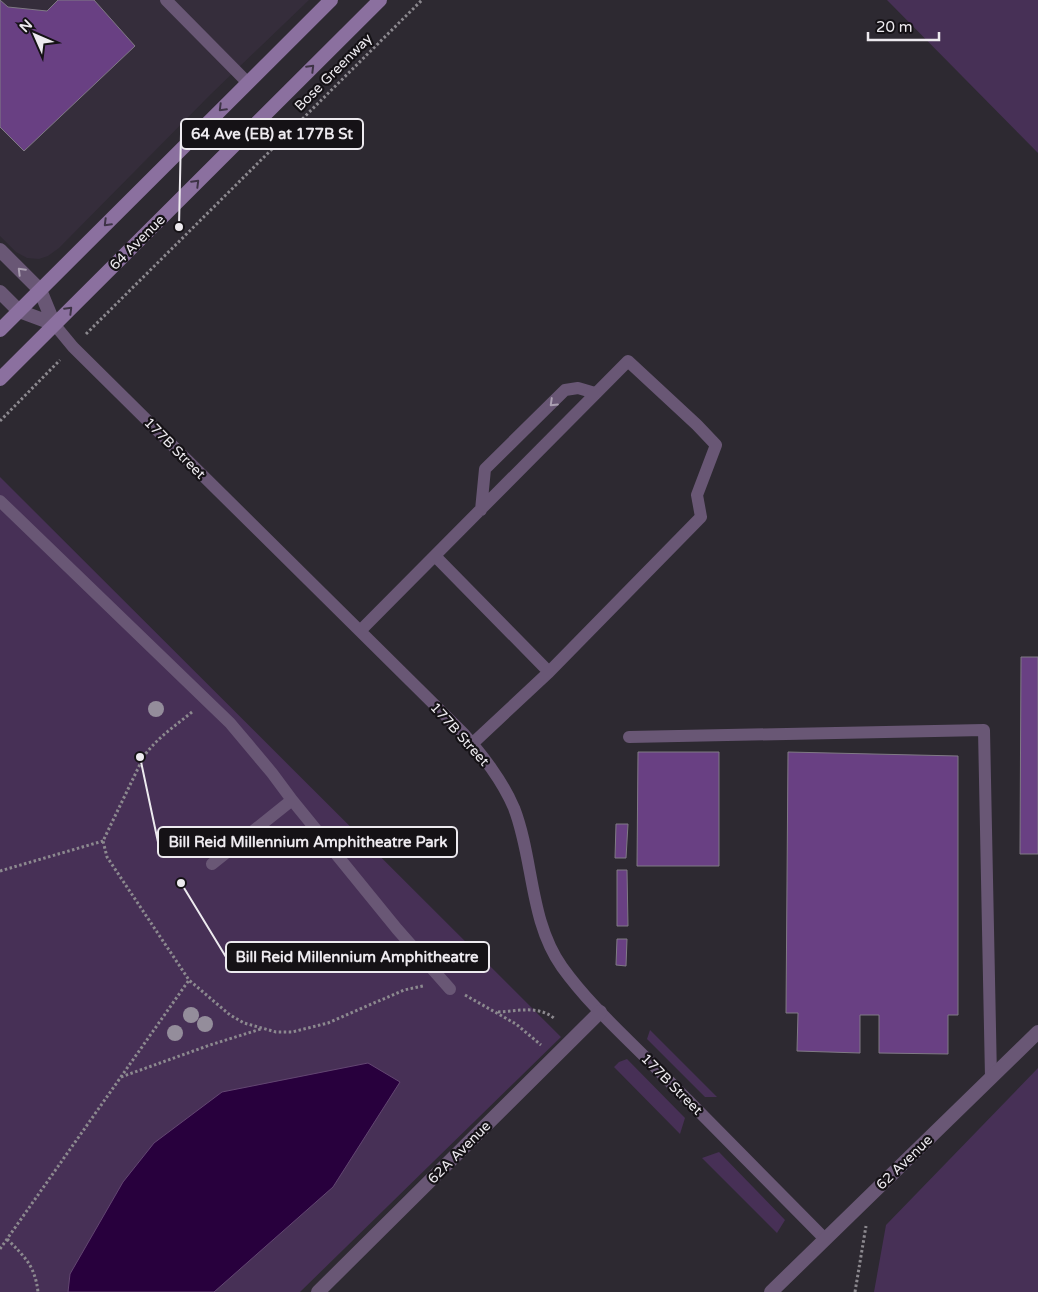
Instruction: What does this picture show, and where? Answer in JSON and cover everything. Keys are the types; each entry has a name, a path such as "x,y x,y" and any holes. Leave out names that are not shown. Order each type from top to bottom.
{"main road":[{"path":"0,330 331,0"},
{"name":"64 Avenue","path":"0,379 380,0"}],"street":[{"name":"177B Street","path":"0,250 40,290 54,324"},
{"path":"0,292 19,311 54,324"},
{"name":"62A Avenue","path":"318,1292 600,1012"},
{"name":"62 Avenue","path":"771,1292 1038,1032"}],"lane":[{"path":"166,0 248,83"},
{"name":"177B Street","path":"54,324 73,347 472,744 493,771 514,808 527,854 534,900 544,932 562,966 600,1012 825,1239"},
{"path":"360,631 628,361 697,425 716,445 697,495 701,517 549,672 472,744"},
{"path":"481,510 485,470 566,390 578,388 595,394"},
{"path":"0,501 207,701 251,747 348,871 450,989"},
{"path":"435,556 549,672"},
{"path":"629,736 984,730 991,1078"},
{"path":"212,864 292,800"}],"path":[{"name":"Bose Greenway","path":"91,329 422,0"},
{"path":"0,421 53,368"},
{"path":"207,701 152,745 135,774 102,841 107,857 189,980 230,1014 244,1023 276,1032 292,1032 328,1023 416,986 434,986 450,989 468,996 497,1012 516,1024 545,1049"},
{"path":"0,871 102,841"},
{"path":"0,1249 189,980"},
{"path":"497,1012 535,1010 548,1013 555,1019"},
{"path":"120,1078 210,1045 262,1029"},
{"path":"855,1292 871,1194"},
{"path":"7,1239 24,1256 33,1269 38,1292"}],"shaded area":[{"path":"0,0 309,0 211,94 59,248 48,256 39,259 27,258 16,252 0,236"},
{"path":"887,0 1038,0 1038,153"},
{"path":"0,477 561,1037 300,1292 0,1292"},
{"path":"650,1030 717,1097 705,1097 647,1039"},
{"path":"627,1059 685,1118 680,1134 614,1067 619,1062"},
{"path":"368,1063 400,1082 333,1187 214,1292 68,1292 70,1274 123,1182 154,1143 222,1092"},
{"path":"1038,1068 1038,1292 874,1292 886,1225"},
{"path":"719,1152 785,1220 777,1233 702,1158"}],"building":[{"path":"0,0 8,7 47,11 58,0 94,0 135,46 24,151 0,127"},
{"path":"1021,657 1038,657 1038,854 1020,854"},
{"path":"638,752 719,752 719,866 637,866"},
{"path":"788,752 958,756 958,1015 948,1015 948,1054 879,1053 879,1015 860,1015 860,1053 797,1051 798,1013 786,1013"},
{"path":"616,824 628,824 626,858 615,858"},
{"path":"617,870 627,870 628,926 617,926"},
{"path":"617,939 627,939 626,966 616,965"}],"place":[{"name":"64 Ave (EB) at 177B St","path":"179,227"},
{"name":"Bill Reid Millennium Amphitheatre Park","path":"140,757"},
{"name":"Bill Reid Millennium Amphitheatre","path":"181,883"}]}
